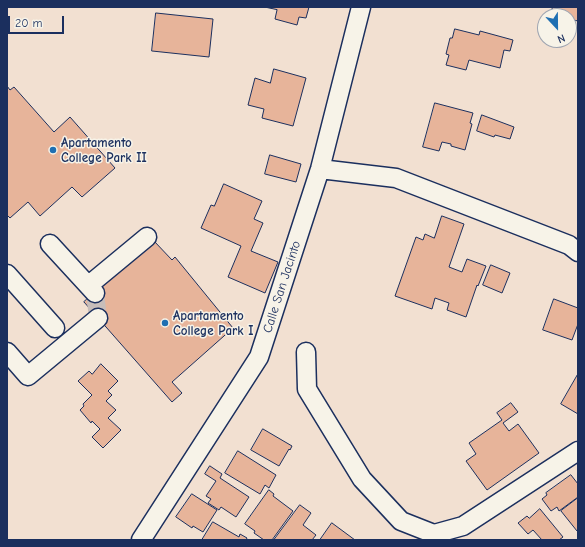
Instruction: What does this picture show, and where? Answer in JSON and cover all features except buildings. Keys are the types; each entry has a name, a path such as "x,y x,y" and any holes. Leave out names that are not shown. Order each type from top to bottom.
{"street":[{"name":"Calle San Jacinto","path":"141,540 259,356 320,169 361,7"},
{"path":"320,169 396,178 569,244 578,252"},
{"path":"50,244 92,289 147,237"},
{"path":"7,274 55,328"},
{"path":"7,352 28,376 98,318"},
{"path":"306,352 307,389 362,479 401,521 434,534 463,526 578,451"}],"tunnel":[{"path":"95,293 98,318"}],"place":[{"name":"Apartamento College Park II","path":"53,150"},
{"name":"Apartamento College Park I","path":"165,323"}]}
